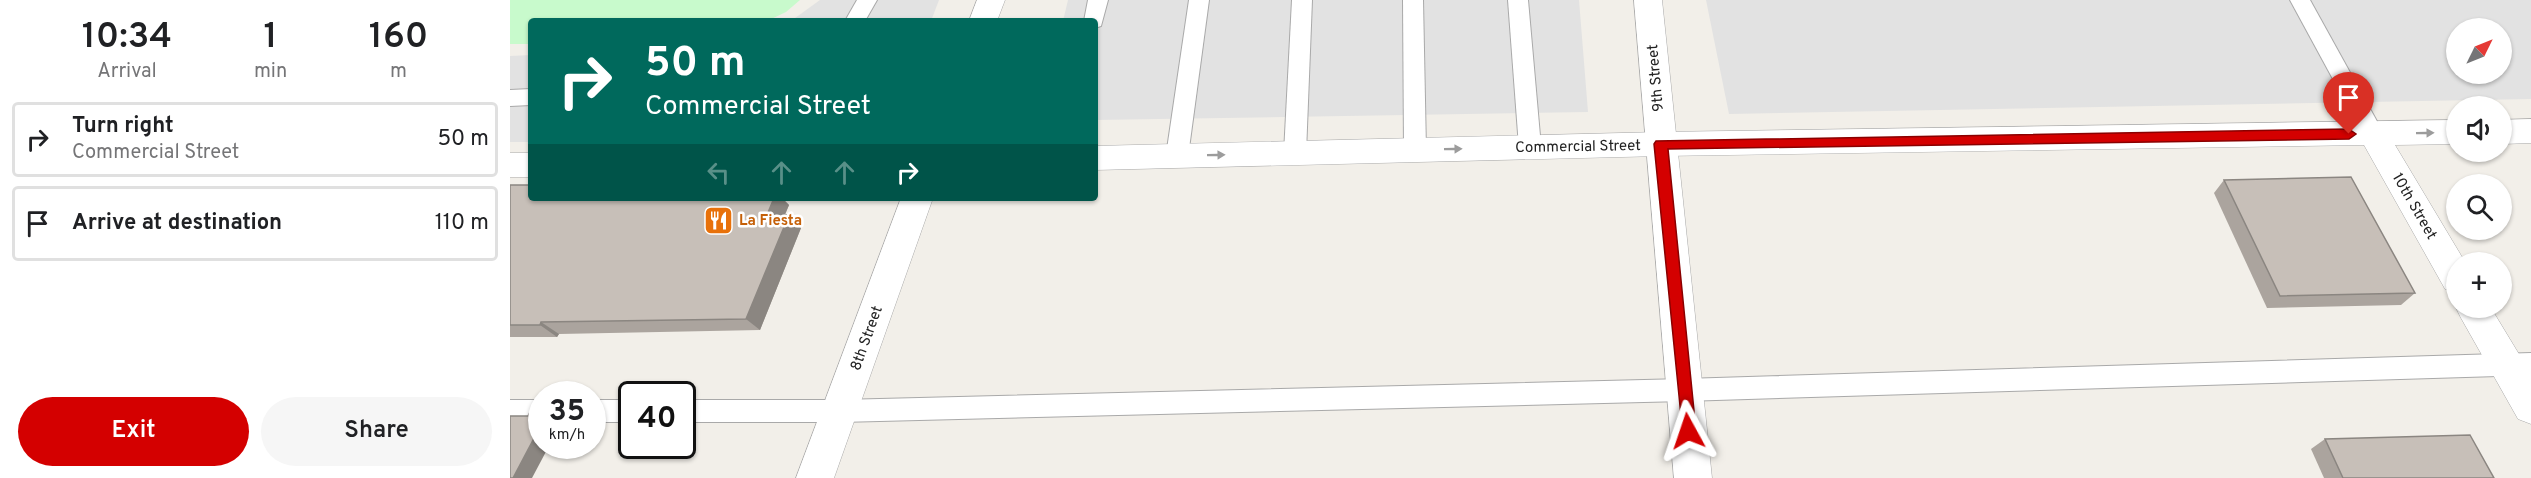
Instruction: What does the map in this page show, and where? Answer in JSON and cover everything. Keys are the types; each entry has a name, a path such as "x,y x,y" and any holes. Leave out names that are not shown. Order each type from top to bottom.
{"street":[{"path":"984,18 991,0"},
{"name":"9th Street","path":"1648,0 1693,478"},
{"path":"2512,132 2531,131"},
{"name":"Commercial Street","path":"1098,158 1661,144 2446,132"},
{"name":"10th Street","path":"2373,134 2446,260"},
{"path":"510,165 528,165"},
{"name":"8th Street","path":"815,478 916,201"},
{"path":"2481,318 2519,364 2531,408"}],"lane":[{"path":"857,18 867,0"},
{"path":"1095,18 1098,0"},
{"path":"1177,156 1199,0"},
{"path":"1295,153 1302,0"},
{"path":"1413,0 1415,150"},
{"path":"1518,0 1530,147"},
{"path":"2300,0 2373,134"},
{"path":"510,98 528,97"},
{"path":"696,411 840,411 1684,390 2519,364"},
{"path":"510,411 528,411"}],"green space":[{"path":"510,0 800,0 786,12 773,18 528,18 528,44 510,44"}],"shaded area":[{"path":"820,0 939,0 932,18 795,18"},
{"path":"1068,0 1579,0 1588,112 1098,120 1098,18 1064,18"},
{"path":"1706,0 2531,0 2531,99 2512,99 2512,96 2446,96 2446,101 1729,114"},
{"path":"528,55 528,142 510,142 510,56"}],"building":[{"path":"2351,177 2415,293 2280,296 2224,180"},
{"path":"510,185 528,185 528,201 773,201 767,215 789,215 746,319 541,322 540,325 510,325"},
{"path":"510,416 528,416 528,450 513,478 510,478"},
{"path":"2470,435 2494,478 2343,478 2325,439"}],"place":[{"name":"La Fiesta","path":"718,220"}],"route":[{"path":"1688,431 1661,144 2349,134"}]}
